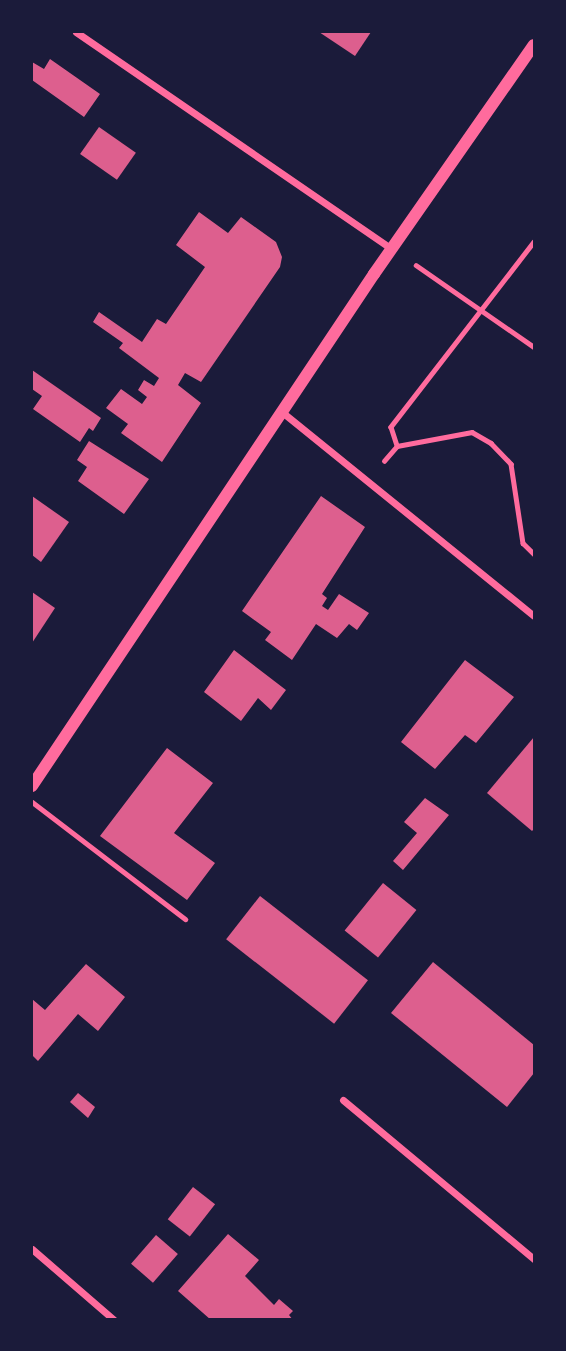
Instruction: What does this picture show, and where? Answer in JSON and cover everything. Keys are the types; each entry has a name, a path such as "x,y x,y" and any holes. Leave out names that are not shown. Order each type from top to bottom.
{"street":[{"path":"76,32 392,249"},
{"path":"32,786 392,249 532,53"},
{"path":"282,412 534,616"},
{"path":"344,1100 534,1259"},
{"path":"32,1250 114,1320"}],"lane":[{"path":"32,802 185,919"}],"path":[{"path":"534,242 391,427 397,446 472,432 491,443 511,464 523,543 534,554"},
{"path":"392,249 534,347"}],"building":[{"path":"319,32 371,32 355,56"},
{"path":"50,59 100,94 84,117 32,80 32,62 44,69"},
{"path":"99,127 136,153 117,180 80,154"},
{"path":"199,212 228,233 241,217 276,242 282,257 280,267 201,382 185,373 178,385 201,403 162,462 121,433 128,424 106,408 121,389 142,404 147,397 138,390 144,380 154,386 159,378 119,348 123,343 93,322 99,312 142,342 157,319 166,324 205,267 176,245"},
{"path":"32,370 101,418 93,431 89,428 80,442 33,409 42,396 32,389"},
{"path":"89,441 149,479 124,514 78,481 87,467 77,460"},
{"path":"32,496 69,522 41,562 32,555"},
{"path":"321,496 365,527 322,594 327,598 322,606 328,610 339,594 369,613 357,630 349,624 337,638 316,624 292,660 265,640 271,632 242,611"},
{"path":"32,592 55,608 32,643"},
{"path":"234,650 286,690 271,710 258,698 241,721 204,692"},
{"path":"465,660 514,697 476,743 465,735 435,769 401,742"},
{"path":"534,737 534,829 532,831 487,793"},
{"path":"167,748 213,783 174,833 215,863 187,900 100,836"},
{"path":"425,798 449,815 403,870 393,861 417,833 404,822"},
{"path":"383,883 416,910 378,957 345,930"},
{"path":"260,896 368,980 334,1024 226,939"},
{"path":"433,962 534,1045 534,1073 507,1107 391,1013"},
{"path":"86,964 125,997 98,1031 78,1014 38,1061 32,1055 32,999 45,1010"},
{"path":"78,1093 95,1107 88,1118 70,1102"},
{"path":"193,1187 215,1204 190,1237 168,1219"},
{"path":"228,1234 259,1260 245,1276 274,1305 279,1299 293,1311 289,1315 293,1320 211,1320 178,1291"},
{"path":"156,1235 178,1254 153,1283 131,1264"}]}
